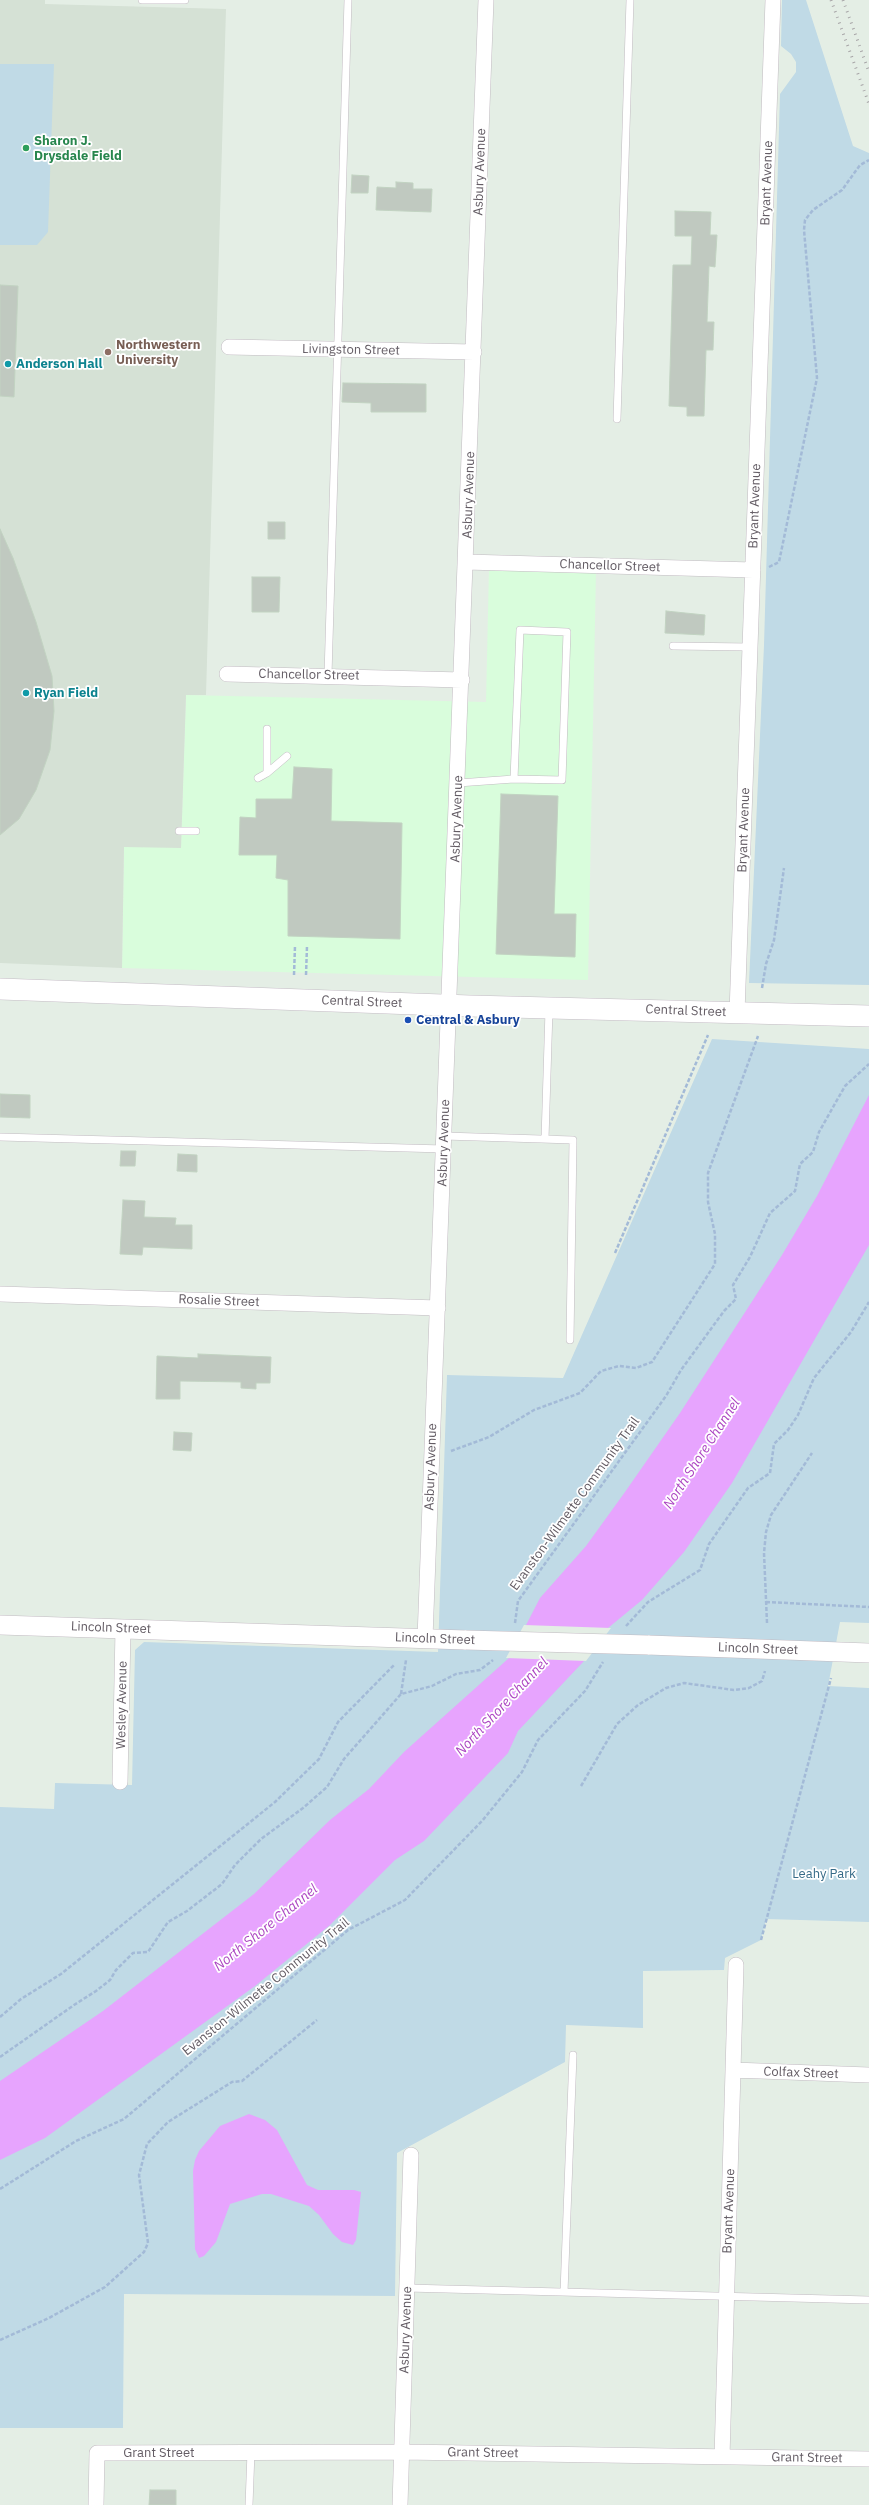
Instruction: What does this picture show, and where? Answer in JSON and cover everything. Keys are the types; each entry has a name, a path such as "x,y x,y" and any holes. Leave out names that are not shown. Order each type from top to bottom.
{"main road":[{"name":"Central Street","path":"0,989 449,1005 869,1016"}],"street":[{"name":"Asbury Avenue","path":"425,1638 462,680 486,0"},
{"name":"Bryant Avenue","path":"737,1013 773,0"},
{"name":"Livingston Street","path":"229,347 474,352"},
{"name":"Chancellor Street","path":"466,562 753,570"},
{"name":"Chancellor Street","path":"227,674 328,675 462,680"},
{"name":"Rosalie Street","path":"0,1294 438,1308"},
{"name":"Lincoln Street","path":"0,1625 869,1653"},
{"name":"Wesley Avenue","path":"120,1782 123,1629"},
{"name":"Bryant Avenue","path":"722,2457 736,1965"},
{"name":"Colfax Street","path":"733,2070 869,2075"},
{"name":"Asbury Avenue","path":"400,2505 411,2155"},
{"name":"Grant Street","path":"96,2505 97,2453 401,2452 869,2459"}],"lane":[{"path":"142,0 185,0"},
{"path":"328,675 348,0"},
{"path":"617,419 630,0"},
{"path":"458,783 514,779 562,780 567,632 520,630 514,779"},
{"path":"673,646 750,647"},
{"path":"267,729 267,773"},
{"path":"258,778 267,773 287,756"},
{"path":"179,831 196,831"},
{"path":"545,1139 549,1008"},
{"path":"0,1137 444,1142 545,1139 573,1140 570,1340"},
{"path":"564,2292 573,2055"},
{"path":"407,2288 869,2300"},
{"path":"249,2505 251,2452"}],"path":[{"path":"753,570 774,566 780,562 814,401 817,359 804,230 805,220 813,210 842,190 856,170 869,160"},
{"path":"762,988 766,964 774,940 784,868"},
{"path":"294,975 295,946"},
{"path":"306,975 307,946"},
{"path":"615,1253 708,1035"},
{"path":"451,1451 489,1437 534,1410 580,1393 601,1371 619,1366 636,1368 652,1362 715,1264 715,1234 708,1202 708,1173 758,1036"},
{"name":"Evanston-Wilmette Community Trail","path":"513,1627 517,1621 518,1601 666,1396 681,1370 724,1311 736,1299 733,1285 750,1257 770,1213 794,1191 800,1164 813,1152 819,1132 845,1086 869,1064"},
{"path":"624,1629 648,1602 700,1570 709,1544 748,1488 770,1473 774,1444 788,1430 798,1416 814,1378 824,1362 851,1332 869,1302"},
{"path":"767,1623 764,1553 766,1532 771,1515 812,1453"},
{"path":"766,1602 869,1607"},
{"path":"401,1694 432,1686 456,1674 480,1670 494,1660 497,1653"},
{"name":"Evanston-Wilmette Community Trail","path":"0,2189 76,2141 124,2119 348,1930 404,1900 482,1821 522,1772 538,1740 551,1724 585,1691 606,1659"},
{"path":"0,2057 96,1991 110,1980 116,1970 134,1953 148,1952 168,1922 187,1911 222,1884 235,1865 261,1839 303,1808 327,1787 344,1759 401,1694 406,1660"},
{"path":"0,2017 21,1999 61,1974 275,1802 319,1759 338,1722 394,1665"},
{"path":"581,1786 617,1724 638,1705 666,1688 684,1683 734,1690 749,1688 762,1681 765,1671"},
{"path":"761,1940 830,1678"},
{"path":"0,2340 48,2318 105,2286 144,2252 148,2243 139,2175 147,2144 168,2122 232,2082 242,2081 317,2020"}],"shaded area":[{"name":"Northwestern University","path":"0,0 45,0 45,4 226,9 206,695 186,695 181,848 124,847 122,968 0,963"},
{"path":"489,568 596,570 588,980 122,968 124,847 181,847 186,695 486,702"}],"green space":[{"path":"782,0 806,0 853,146 869,153 869,985 749,983 764,645 780,94 796,72 796,62 791,54 781,46"},
{"name":"Sharon J. Drysdale Field","path":"0,64 54,64 48,232 37,245 0,245"},
{"name":"Leahy Park","path":"712,1039 869,1049 869,1623 840,1622 828,1686 869,1688 869,1922 766,1919 761,1940 725,1958 724,1970 643,1971 643,2028 566,2025 565,2062 397,2153 395,2296 124,2294 123,2428 0,2428 0,1807 54,1809 55,1783 132,1785 135,1650 144,1642 438,1652 447,1375 563,1378"}],"water":[{"name":"North Shore Channel","path":"869,1095 869,1245 732,1483 684,1552 642,1600 608,1628 584,1661 518,1731 508,1753 424,1841 395,1860 330,1925 255,1986 45,2138 0,2160 0,2081 103,2011 254,1894 330,1820 369,1789 404,1752 509,1658 540,1598 586,1546 625,1492 680,1413 782,1255 817,1196"},
{"path":"249,2114 265,2120 277,2130 307,2185 318,2190 354,2190 361,2192 356,2240 353,2245 342,2242 333,2234 319,2215 309,2206 271,2194 262,2194 230,2204 216,2242 204,2256 199,2258 195,2249 193,2171 195,2160 199,2151 220,2126"}],"pier":[{"path":"524,1625 611,1628 586,1661 506,1658"}],"building":[{"path":"352,175 369,176 368,193 351,193"},
{"path":"396,182 413,183 413,189 432,189 431,212 376,210 377,187 396,188"},
{"path":"675,211 711,212 710,235 717,235 715,267 709,266 707,322 714,322 713,350 706,350 704,416 687,416 687,407 669,406 673,265 691,265 692,236 675,236"},
{"name":"Anderson Hall","path":"0,285 18,286 14,397 0,396"},
{"path":"343,383 426,384 426,412 371,412 371,403 342,402"},
{"path":"268,522 285,522 285,539 268,539"},
{"name":"Ryan Field","path":"0,529 13,558 36,622 52,676 54,711 50,750 36,790 19,819 0,835"},
{"path":"252,577 280,577 279,612 252,612"},
{"path":"666,611 705,615 704,635 665,633"},
{"path":"294,767 332,769 331,821 402,823 400,939 288,936 288,880 276,878 277,855 239,855 240,817 256,818 256,799 292,799"},
{"path":"501,794 558,796 554,914 576,914 575,957 496,954"},
{"path":"0,1094 30,1095 30,1118 0,1117"},
{"path":"121,1151 136,1151 135,1166 120,1166"},
{"path":"178,1154 197,1155 197,1172 177,1171"},
{"path":"123,1200 145,1201 144,1217 176,1218 175,1225 192,1225 192,1249 143,1247 142,1255 120,1254"},
{"path":"198,1354 271,1357 270,1383 256,1383 256,1389 241,1388 241,1382 180,1381 180,1399 156,1399 157,1356 198,1358"},
{"path":"174,1432 192,1433 191,1451 173,1450"},
{"path":"150,2490 176,2490 176,2505 149,2505"}],"railway":[{"path":"831,0 869,104"},
{"path":"843,0 869,72"}],"place":[{"name":"Sharon J. Drysdale Field","path":"26,148"},
{"name":"Northwestern University","path":"108,352"},
{"name":"Anderson Hall","path":"8,364"},
{"name":"Ryan Field","path":"26,693"},
{"name":"Central & Asbury","path":"408,1020"}]}
